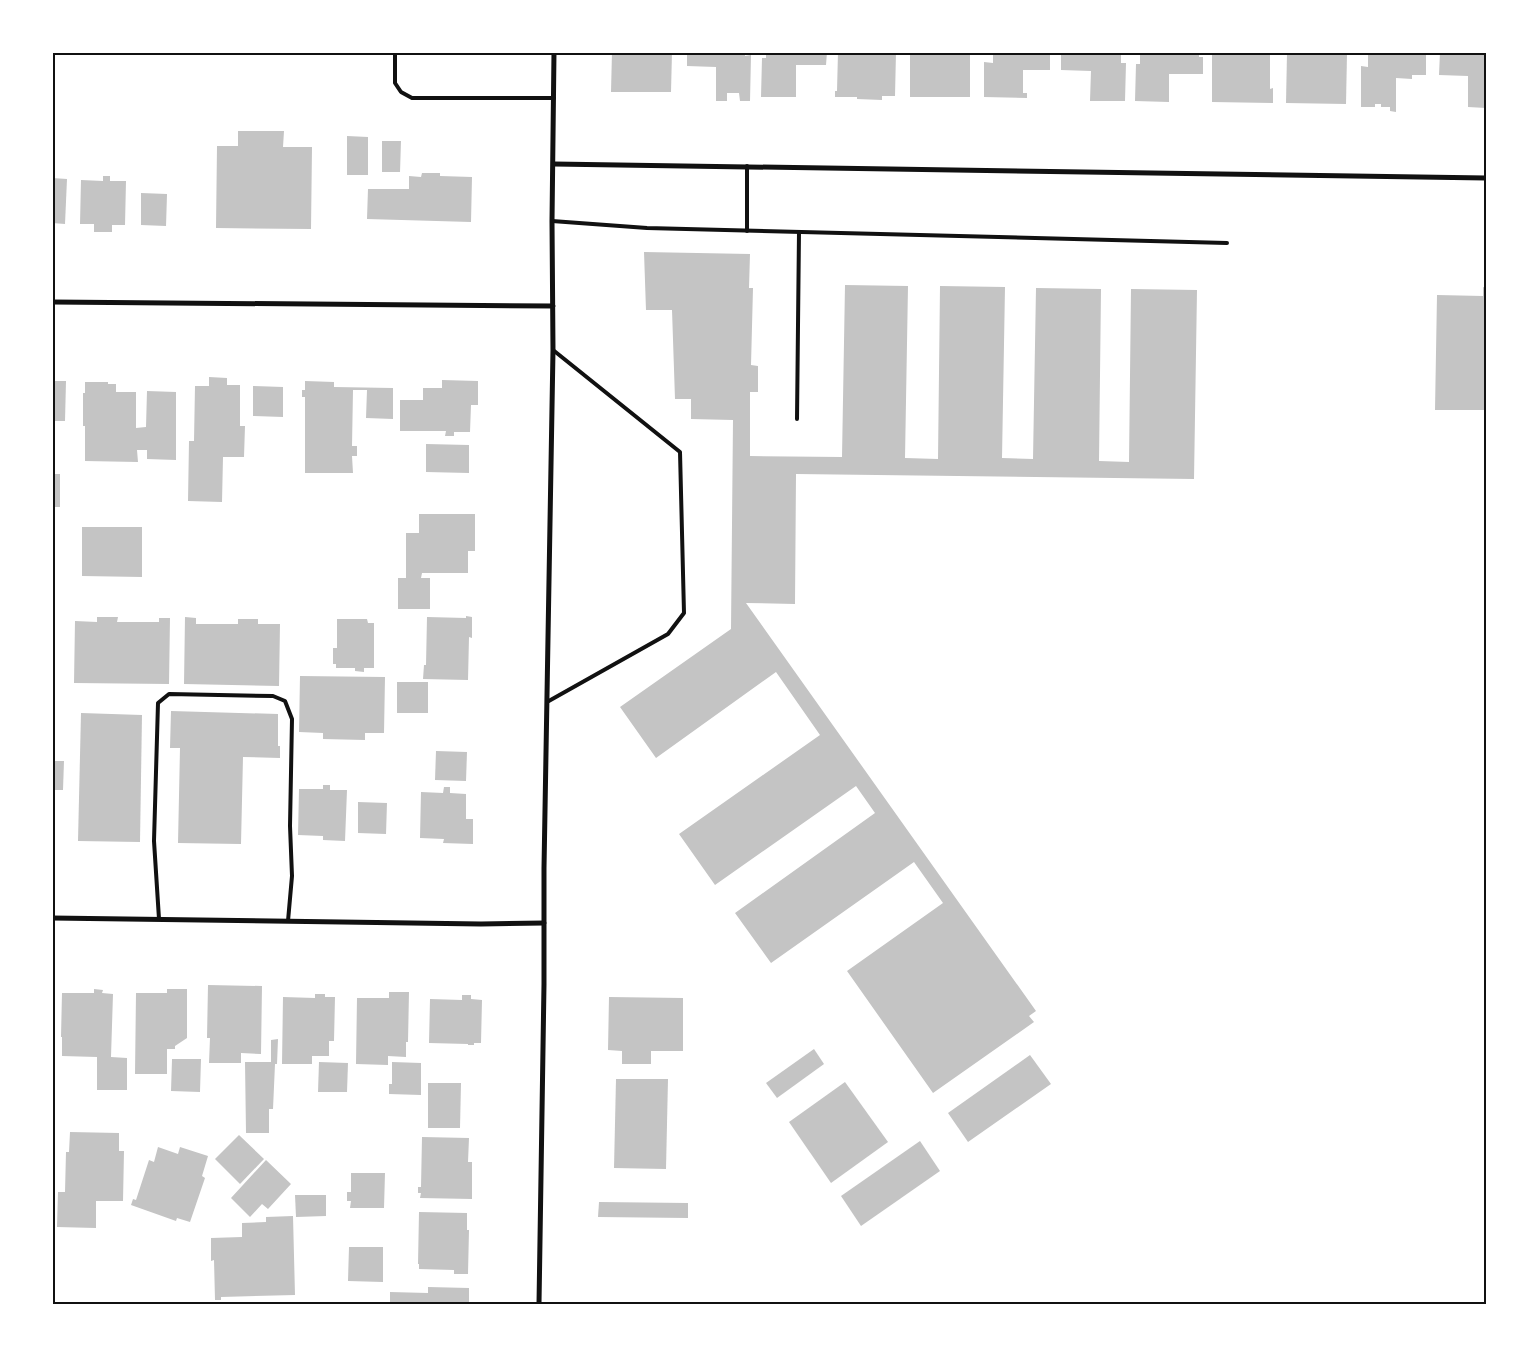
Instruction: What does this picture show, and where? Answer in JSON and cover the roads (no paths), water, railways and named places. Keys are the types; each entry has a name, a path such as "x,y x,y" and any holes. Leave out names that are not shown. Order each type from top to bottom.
{"street":[{"path":"539,1304 553,350 554,52"},
{"path":"554,164 1486,178"},
{"path":"52,302 553,306"},
{"path":"52,918 481,924 544,923"}],"lane":[{"path":"396,52 395,83 401,92 412,98 554,98"},
{"path":"747,166 747,231"},
{"path":"552,221 647,228 1227,243"},
{"path":"797,419 799,232"},
{"path":"547,702 668,634 684,613 680,452 553,350"},
{"path":"159,919 154,841 158,703 170,694 273,696 285,701 292,719 290,826 292,876 288,921"}]}
